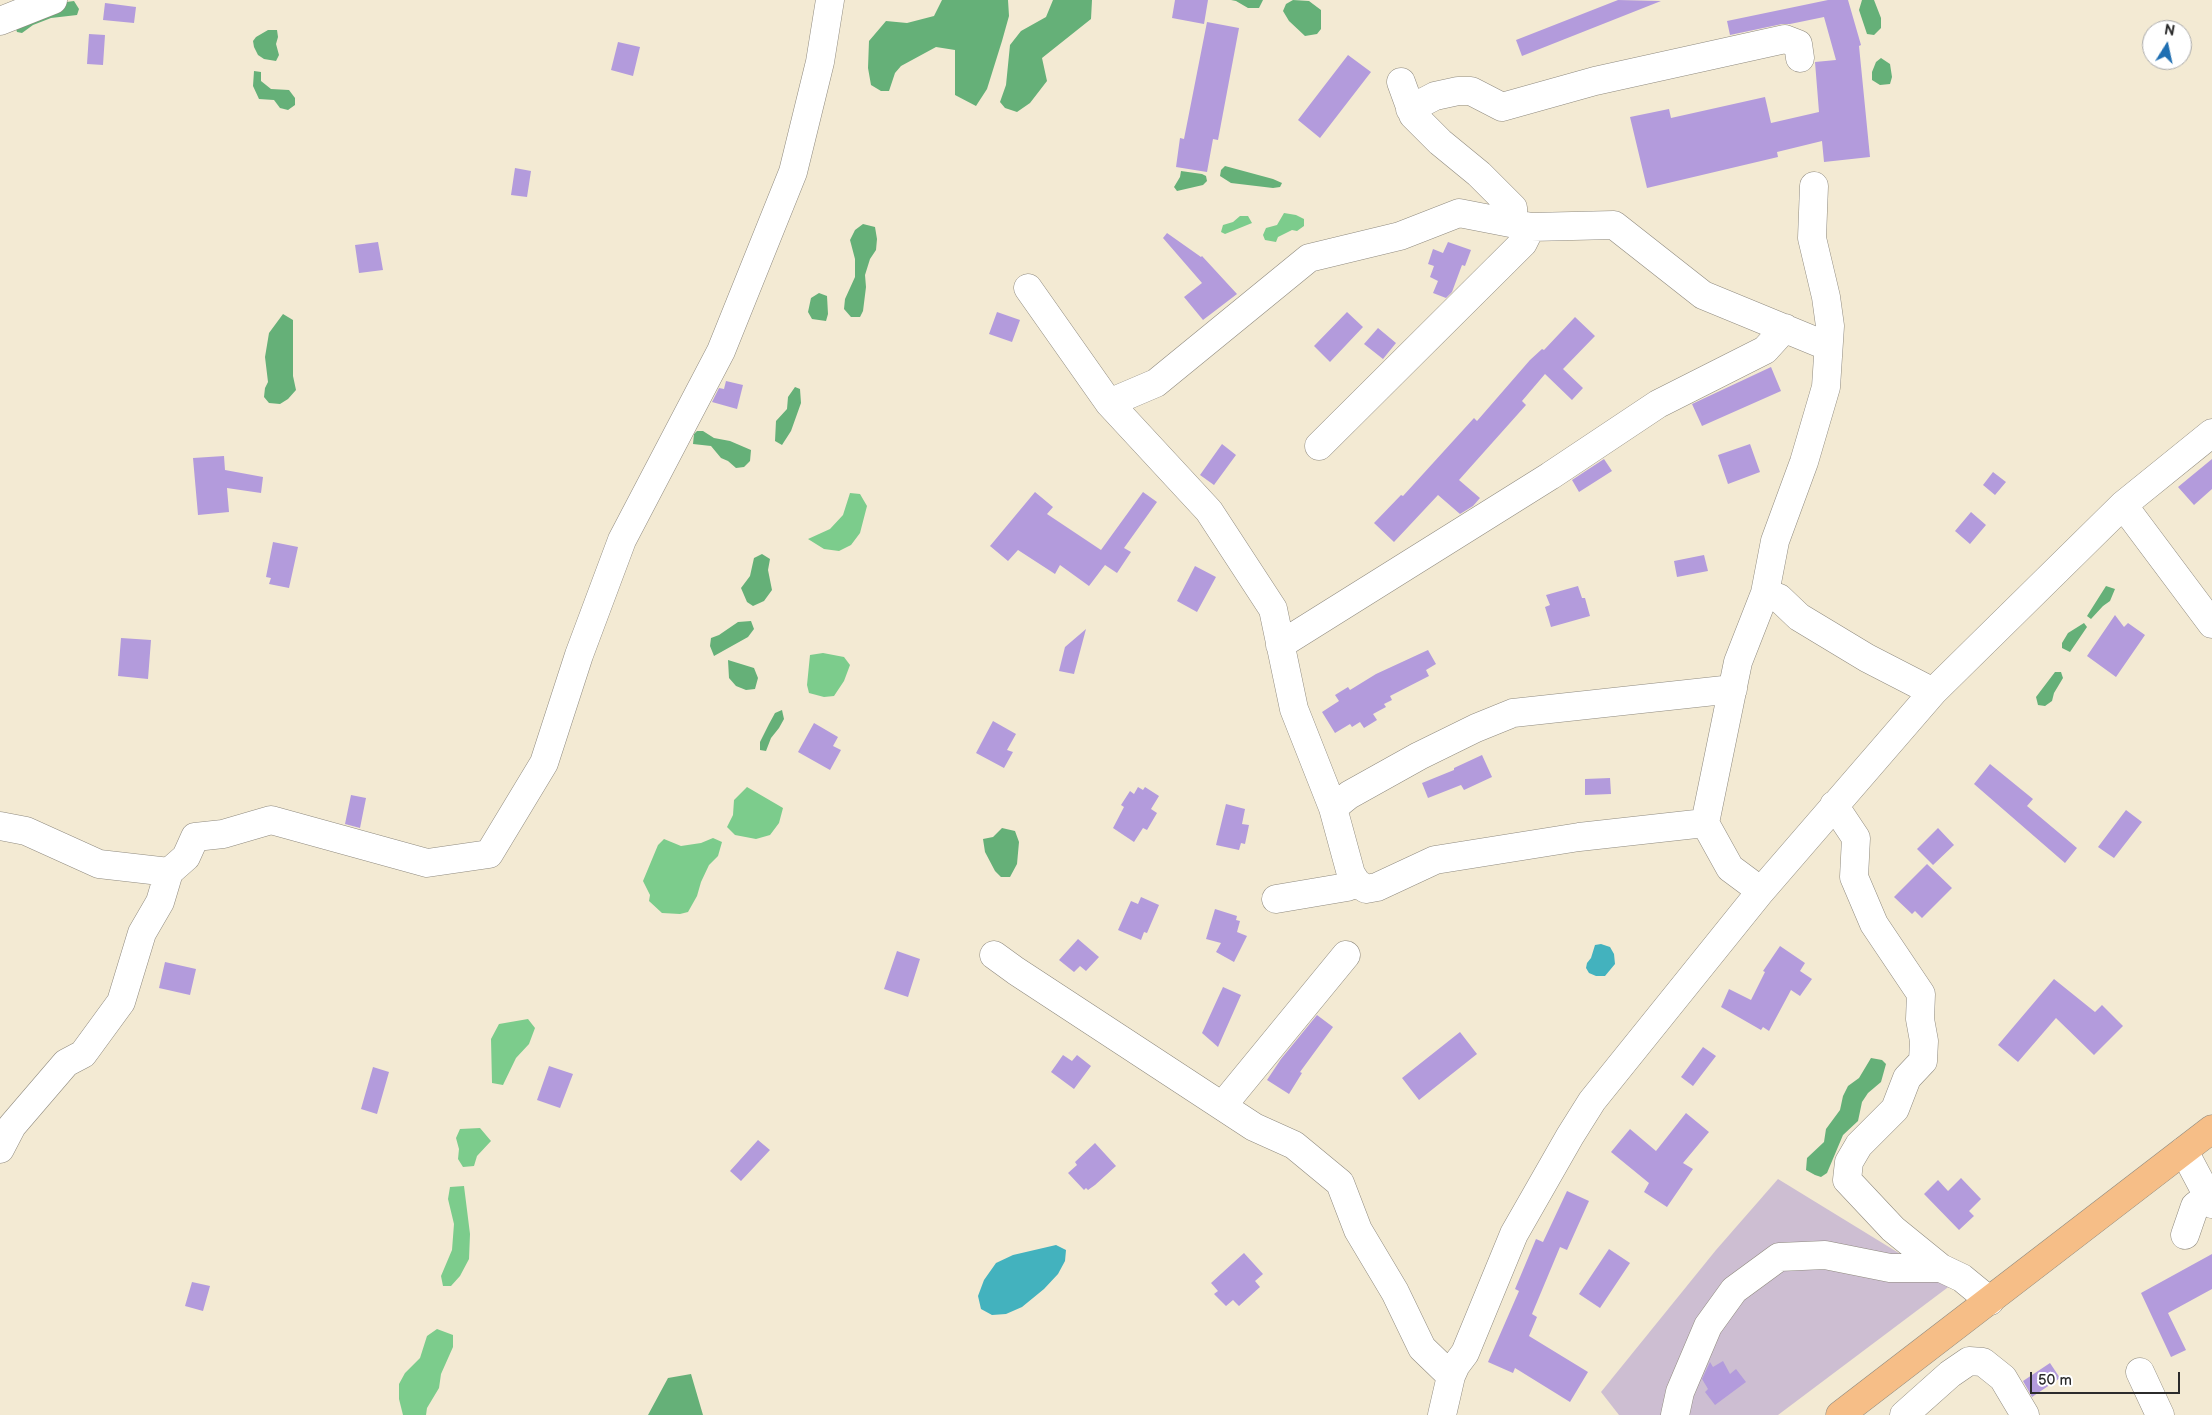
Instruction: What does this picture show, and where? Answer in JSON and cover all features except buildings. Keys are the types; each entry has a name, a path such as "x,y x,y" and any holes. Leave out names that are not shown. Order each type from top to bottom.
{"main road":[{"path":"1840,1415 2212,1129"}],"street":[{"path":"0,21 53,0"},
{"path":"0,1149 12,1126 66,1063 82,1054 121,1002 142,932 160,902 169,872 186,857 195,837 223,834 271,820 428,863 489,854 544,763 579,655 622,540 721,350 793,172 820,62 830,0"},
{"path":"1410,110 1435,96 1458,90 1471,91 1502,107 1595,81 1785,39 1798,44 1800,58"},
{"path":"1319,446 1523,243 1523,225 1513,208 1480,174 1440,142 1412,115 1401,82"},
{"path":"1761,891 1730,868 1705,823 1738,662 1765,593 1775,541 1804,462 1826,387 1827,346 1830,326 1826,297 1812,238 1814,186"},
{"path":"1109,403 1156,383 1309,258 1400,236 1459,214 1523,225 1614,225 1703,295 1827,346"},
{"path":"1028,288 1109,403 1209,511 1273,609 1294,709 1333,808 1350,874 1357,883 1366,889 1377,887 1435,860 1579,836 1705,823"},
{"path":"1280,645 1550,476 1658,404 1765,350 1785,328"},
{"path":"1442,1415 1451,1376 1456,1364 1465,1353 1514,1234 1592,1101 1761,891 1933,692 2123,505 2212,433"},
{"path":"2123,505 2212,624"},
{"path":"1765,593 1779,598 1799,618 1867,658 1933,692"},
{"path":"1333,808 1349,795 1419,756 1476,728 1513,713 1733,689"},
{"path":"1834,805 1856,838 1854,877 1874,924 1920,994 1920,1019 1924,1041 1923,1061 1907,1078 1895,1110 1859,1145 1849,1162 1847,1180 1856,1192 1893,1230 1941,1268 1962,1278 1990,1301"},
{"path":"0,826 26,832 99,864 169,872"},
{"path":"1276,899 1339,889 1357,883"},
{"path":"994,955 1254,1127 1294,1145 1340,1182 1358,1230 1395,1292 1422,1348 1451,1376"},
{"path":"1223,1105 1346,955"},
{"path":"2184,1151 2210,1200 2195,1206 2185,1236"},
{"path":"1674,1415 1680,1392 1708,1326 1734,1290 1779,1257 1825,1255 1890,1268 1941,1268"},
{"path":"1882,1383 1898,1405 1902,1415 1950,1374 1969,1361 1983,1362 2003,1378 2025,1415"},
{"path":"2140,1372 2160,1415"}],"shaded area":[{"path":"1778,1179 1951,1285 1778,1415 1619,1415 1601,1392 1716,1250"}],"green space":[{"path":"942,0 1008,0 1009,16 1002,41 987,89 976,106 955,95 955,50 936,47 901,66 895,73 889,91 881,91 871,85 868,68 869,41 886,21 907,23 934,16"},
{"path":"1053,0 1092,0 1091,19 1042,58 1047,81 1030,103 1017,112 1005,108 1000,102 1006,85 1010,45 1021,31 1046,17"},
{"path":"1231,0 1263,0 1259,8 1248,8"},
{"path":"1293,0 1309,1 1321,10 1321,29 1317,34 1305,36 1289,21 1283,11 1286,4"},
{"path":"1862,0 1874,0 1881,18 1881,28 1874,35 1867,34 1859,10"},
{"path":"74,1 79,9 77,15 51,18 33,25 22,33 17,32 16,29 59,3"},
{"path":"268,30 277,30 276,44 279,55 276,61 264,59 258,55 254,47 253,41 256,37"},
{"path":"1881,58 1890,64 1892,77 1890,84 1880,85 1872,80 1872,72 1876,62"},
{"path":"254,71 261,72 261,81 271,89 289,90 295,98 295,105 288,110 280,108 274,100 259,99 253,86"},
{"path":"1225,166 1282,183 1280,187 1273,188 1231,183 1220,176 1221,170"},
{"path":"1181,171 1202,174 1206,176 1207,181 1203,185 1177,191 1174,187"},
{"path":"1284,213 1296,215 1304,219 1304,226 1297,231 1292,230 1278,237 1276,242 1265,240 1263,235 1266,228 1277,225"},
{"path":"1240,216 1248,216 1252,223 1225,234 1221,232 1223,225 1233,222"},
{"path":"863,224 875,227 876,250 870,259 865,275 866,287 863,311 860,317 851,317 844,309 845,299 855,277 855,259 850,240 855,230"},
{"path":"819,293 827,296 828,314 826,321 812,319 808,312 811,298"},
{"path":"283,314 293,320 293,376 296,390 288,399 280,404 269,403 264,397 268,382 265,357 269,333"},
{"path":"795,387 800,389 801,403 791,431 782,445 775,441 776,421 787,409 788,397"},
{"path":"697,431 703,431 714,438 730,441 751,450 750,461 744,467 736,468 721,458 711,446 693,444 694,434"},
{"path":"850,493 860,494 867,506 860,533 851,545 839,551 824,549 808,539 830,529 843,515"},
{"path":"762,554 770,559 768,570 772,590 764,601 753,606 747,602 741,588 750,576 754,558"},
{"path":"2106,586 2115,589 2110,601 2091,619 2087,616"},
{"path":"751,621 754,629 748,637 714,656 710,646 711,638 738,622"},
{"path":"2084,623 2087,627 2070,652 2062,648 2062,643 2068,633"},
{"path":"823,653 844,657 850,665 844,681 834,696 824,697 809,693 807,685 810,655"},
{"path":"728,660 754,668 758,678 755,689 746,690 736,686 729,678"},
{"path":"2055,672 2061,672 2063,678 2054,693 2052,701 2045,706 2038,705 2036,697"},
{"path":"782,710 784,719 771,738 766,751 760,750 760,742 775,713"},
{"path":"747,787 783,808 779,823 770,835 756,839 735,835 727,827 733,815 734,800"},
{"path":"1002,828 1015,831 1019,842 1017,864 1010,877 1001,877 995,871 985,852 983,839 993,837"},
{"path":"713,838 722,842 718,856 709,865 697,896 688,912 680,914 662,913 649,901 650,895 643,881 658,845 664,839 681,846 701,843"},
{"path":"528,1019 535,1028 529,1044 516,1058 503,1085 492,1083 491,1039 499,1024"},
{"path":"1871,1058 1882,1060 1886,1064 1881,1082 1868,1093 1862,1102 1858,1121 1843,1135 1827,1173 1821,1177 1815,1175 1806,1170 1807,1158 1824,1142 1826,1129 1840,1110 1843,1096 1848,1086 1859,1078"},
{"path":"480,1128 491,1141 477,1156 474,1166 463,1167 458,1159 459,1149 456,1138 460,1129"},
{"path":"464,1186 470,1234 469,1259 460,1276 451,1286 443,1286 441,1276 452,1250 454,1224 448,1199 450,1187"},
{"path":"437,1329 453,1335 453,1347 441,1374 439,1388 427,1408 426,1415 403,1415 399,1399 399,1384 405,1373 420,1358 427,1336"},
{"path":"691,1374 703,1415 648,1415 668,1378"}],"water":[{"path":"1601,944 1610,947 1614,954 1615,964 1605,976 1596,976 1589,973 1586,968 1595,945"},
{"path":"1056,1245 1066,1250 1065,1261 1058,1274 1044,1289 1022,1307 1006,1314 992,1315 981,1309 978,1296 984,1280 996,1263 1013,1255"}]}
